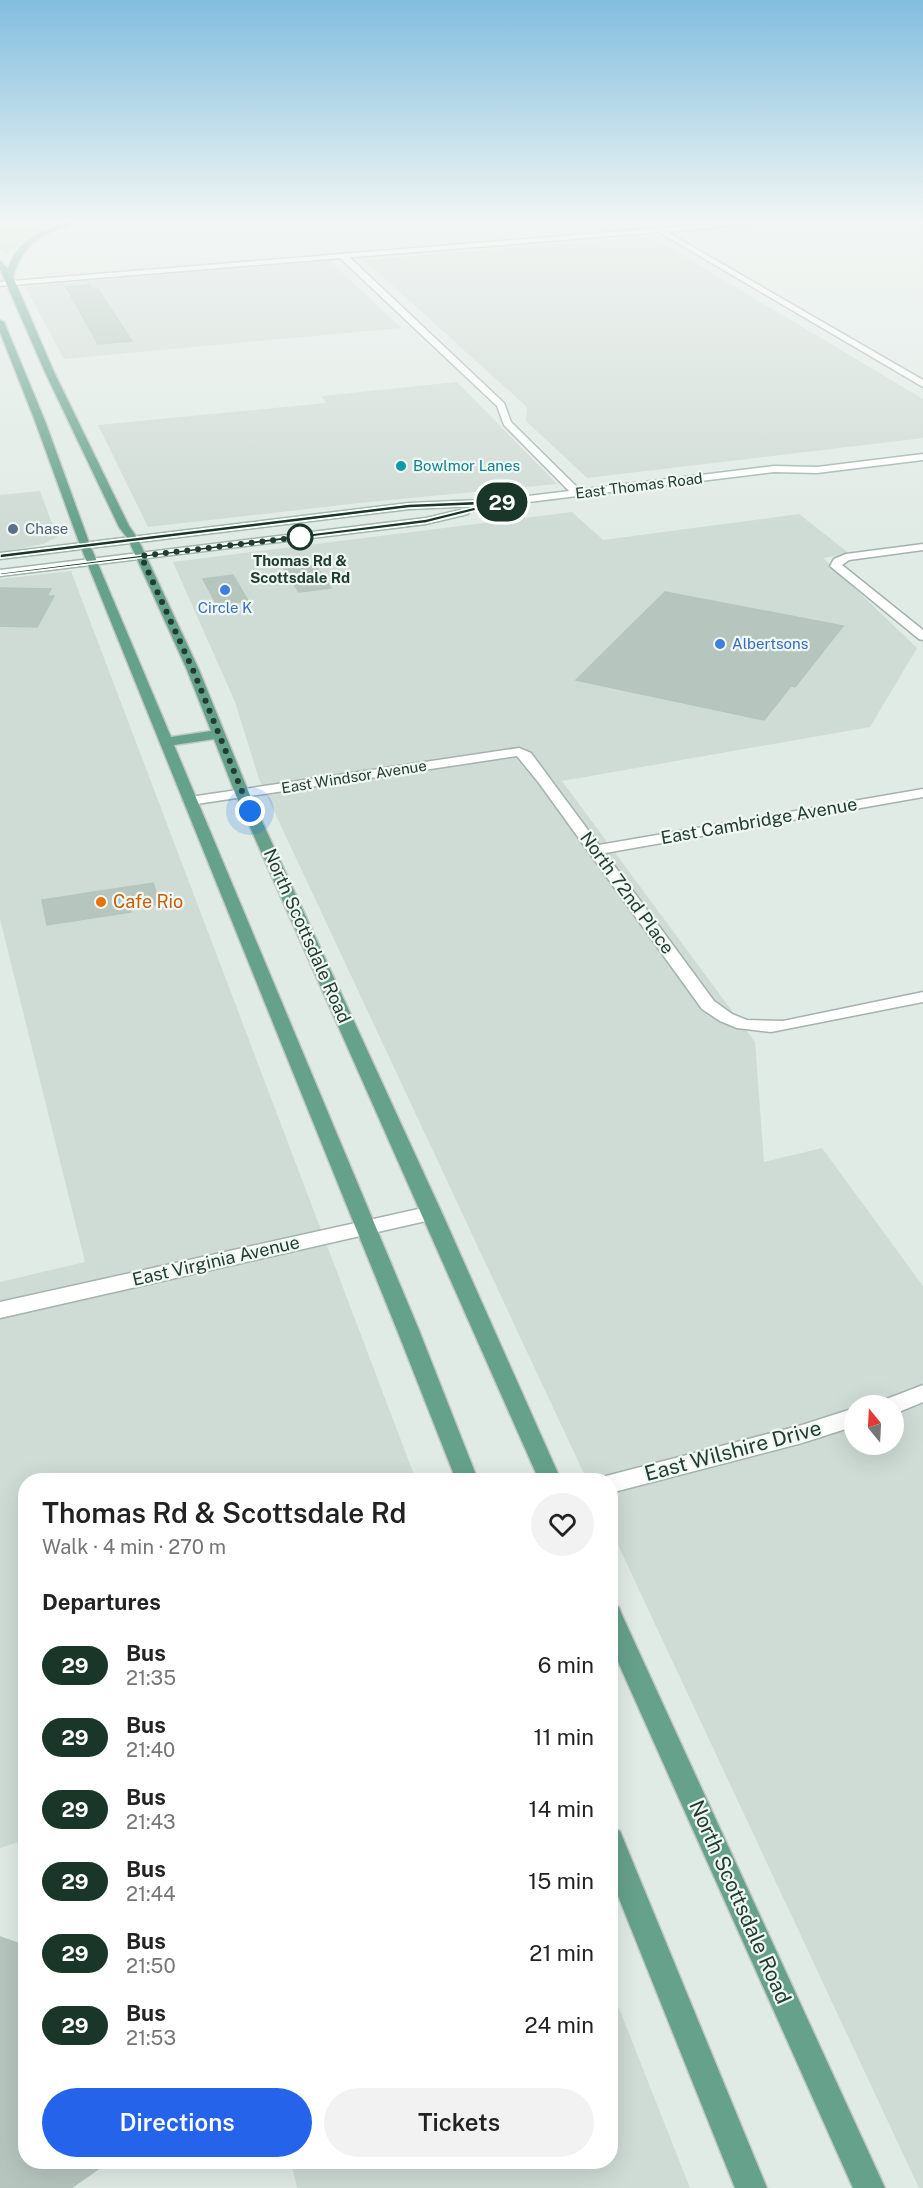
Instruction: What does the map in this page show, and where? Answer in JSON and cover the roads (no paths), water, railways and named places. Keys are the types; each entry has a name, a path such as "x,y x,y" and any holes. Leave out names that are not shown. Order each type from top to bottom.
{"main road":[{"path":"0,323 40,421 91,562 366,1227 463,1473"},
{"name":"North Scottsdale Road","path":"29,323 57,387 124,527 133,539 193,670 242,793 547,1473"},
{"path":"167,742 219,734"},
{"name":"North Scottsdale Road","path":"618,1633 869,2188"},
{"path":"618,1860 751,2188"}],"street":[{"path":"414,323 501,405 507,423 577,493"},
{"path":"819,323 923,384"},
{"name":"East Thomas Road","path":"0,556 409,506 504,502 774,469 804,461 923,447"},
{"name":"East Thomas Road","path":"774,469 817,470 923,457"},
{"name":"East Thomas Road","path":"0,573 426,521 504,502"},
{"path":"923,547 846,557 838,561 836,566 923,636"},
{"name":"East Windsor Avenue","path":"190,801 519,752"},
{"name":"North 72nd Place","path":"519,752 526,756 708,1005 724,1018 741,1026 763,1028 783,1026 923,997"},
{"name":"East Cambridge Avenue","path":"596,850 923,793"},
{"name":"East Virginia Avenue","path":"0,1310 432,1213"},
{"path":"904,1401 923,1393"},
{"name":"East Wilshire Drive","path":"618,1482 802,1434 844,1421"}],"place":[{"name":"Bowlmor Lanes","path":"401,466"},
{"name":"Chase","path":"13,529"},
{"name":"Thomas Rd & Scottsdale Rd","path":"300,537"},
{"name":"Circle K","path":"225,590"},
{"name":"Albertsons","path":"720,644"},
{"name":"Cafe Rio","path":"101,902"}]}
